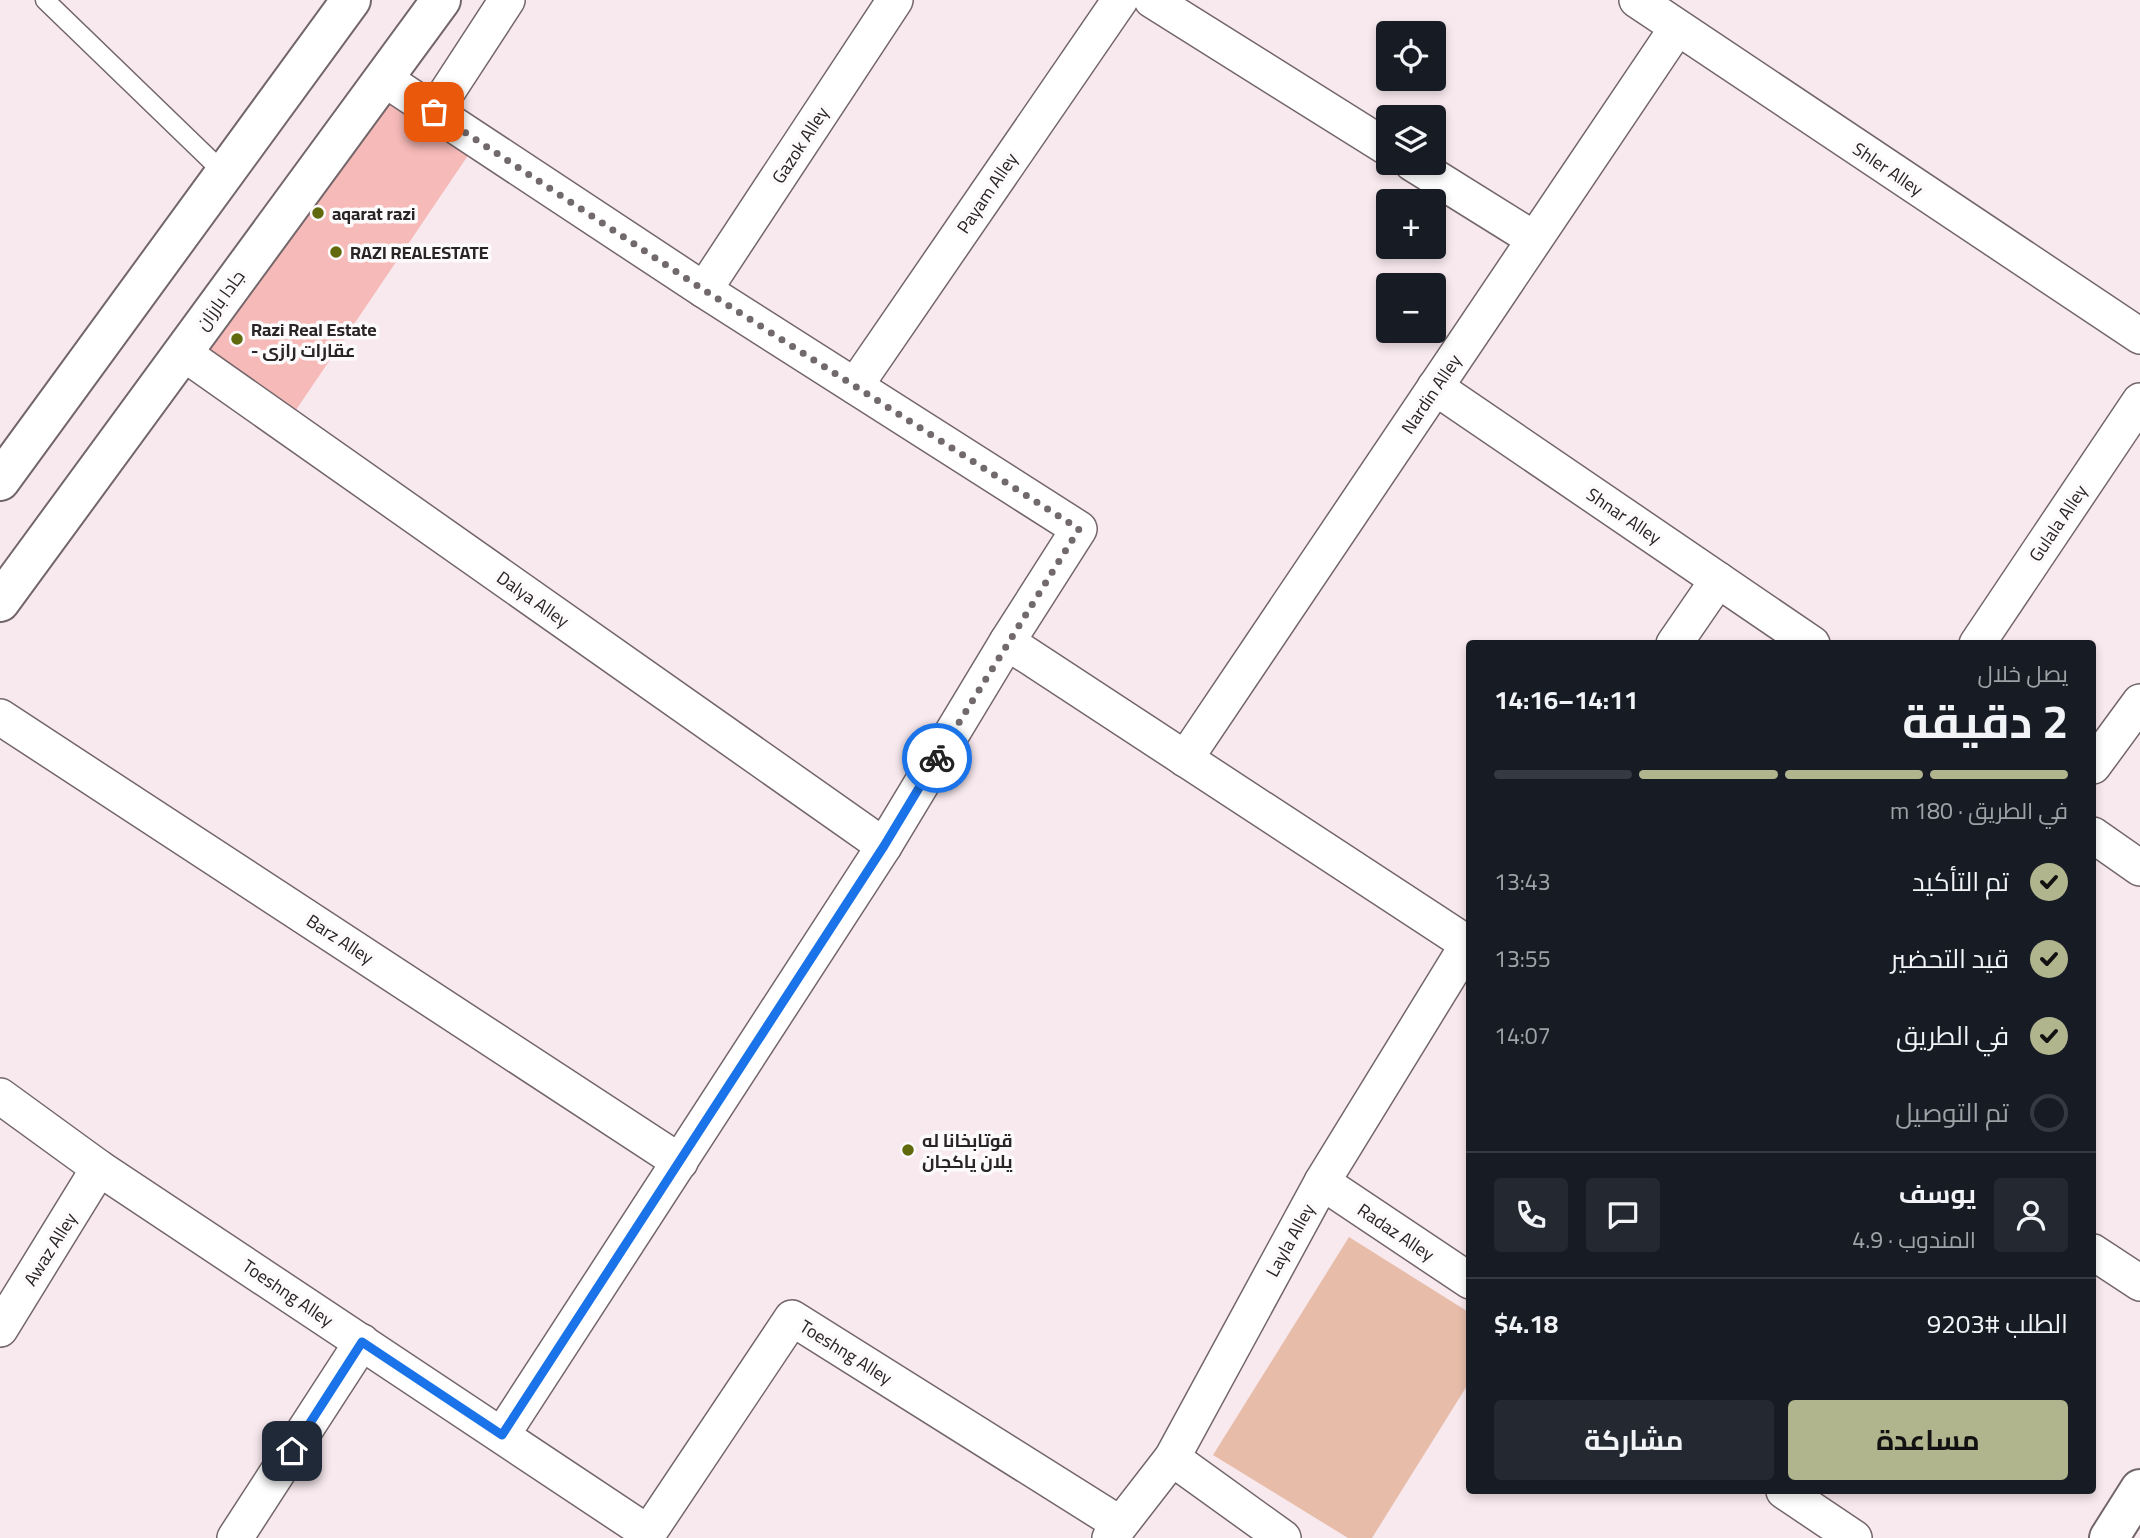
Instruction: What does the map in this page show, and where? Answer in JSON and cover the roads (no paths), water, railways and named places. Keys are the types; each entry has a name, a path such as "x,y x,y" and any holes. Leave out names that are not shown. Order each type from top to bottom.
{"main road":[{"path":"0,481 351,0"},
{"name":"جادا بارزان","path":"0,602 441,0"},
{"path":"2109,1538 2140,1489"}],"street":[{"path":"434,112 506,0"},
{"name":"Gazok Alley","path":"704,290 895,0"},
{"name":"Payam Alley","path":"855,386 1120,0"},
{"path":"1152,0 1376,140"},
{"name":"Shler Alley","path":"1637,0 2140,336"},
{"name":"Nardin Alley","path":"1185,760 1677,29"},
{"path":"383,78 704,290 1079,529 1007,642 884,846 502,1435"},
{"path":"1431,175 1534,240"},
{"name":"Dalya Alley","path":"182,352 884,846"},
{"name":"Shnar Alley","path":"1436,387 1806,640"},
{"name":"Gulala Alley","path":"1980,640 2140,401"},
{"path":"1677,640 1718,580"},
{"path":"1007,642 1466,940"},
{"path":"2096,762 2140,702"},
{"name":"Barz Alley","path":"0,717 680,1162"},
{"path":"2096,837 2140,867"},
{"name":"Layla Alley","path":"1115,1531 1171,1458 1322,1182 1466,947"},
{"name":"Toeshng Alley","path":"0,1096 99,1168 502,1435 647,1536 792,1318 1115,1531"},
{"name":"Awaz Alley","path":"0,1329 99,1168"},
{"name":"Radaz Alley","path":"1322,1182 1466,1278"},
{"path":"2096,1254 2140,1283"},
{"path":"235,1538 362,1342"},
{"path":"1171,1458 1283,1538"},
{"path":"1788,1494 1854,1538"}],"lane":[{"path":"45,0 224,173"}],"place":[{"name":"aqarat razi","path":"318,213"},
{"name":"RAZI REALESTATE","path":"336,252"},
{"name":"Razi Real Estate - عقارات رازی","path":"237,339"},
{"name":"قوتابخانا له يلان ياكجان","path":"908,1150"}]}
